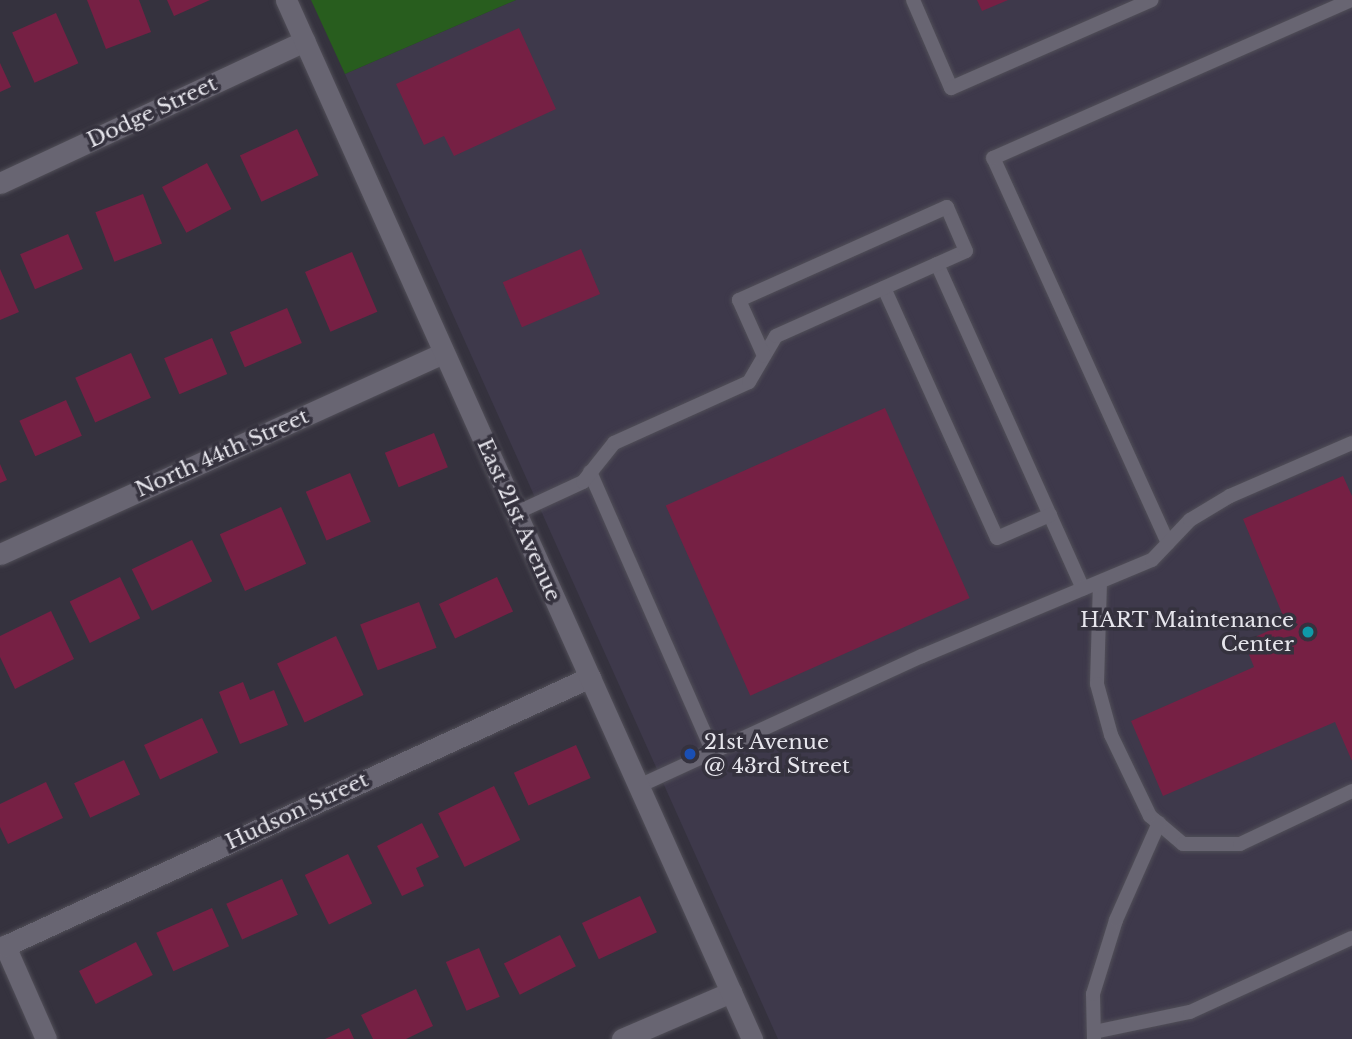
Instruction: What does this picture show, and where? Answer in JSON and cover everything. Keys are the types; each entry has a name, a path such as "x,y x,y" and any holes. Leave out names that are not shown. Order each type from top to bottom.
{"street":[{"name":"East 21st Avenue","path":"286,0 752,1039"},
{"name":"Dodge Street","path":"0,183 304,41"},
{"name":"North 44th Street","path":"0,554 444,353"},
{"name":"Hudson Street","path":"46,1039 5,946 590,677"},
{"path":"622,1039 731,992"}],"lane":[{"path":"913,0 951,88 1151,0"},
{"path":"1168,543 993,158 1350,0"},
{"path":"516,513 583,482 614,443 749,382 776,336 967,251 947,207 740,300 764,356"},
{"path":"937,264 1083,589"},
{"path":"884,288 998,538 1050,515"},
{"path":"639,786 922,656 1152,560 1190,520 1230,496 1352,443"},
{"path":"590,472 713,752"},
{"path":"1100,582 1097,684 1111,735 1150,816 1183,844 1240,844 1352,791"},
{"path":"1159,823 1112,933 1093,994 1094,1035 1190,1012 1352,938"}],"shaded area":[{"path":"516,0 1352,0 1352,1039 778,1039 345,74"}],"green space":[{"path":"311,0 516,0 345,74"}],"building":[{"path":"87,0 139,0 151,32 106,49"},
{"path":"167,0 210,0 174,16"},
{"path":"977,0 1008,0 982,11"},
{"path":"56,13 78,63 35,83 12,33"},
{"path":"519,28 556,109 454,156 444,136 424,145 396,84"},
{"path":"0,63 11,87 0,92"},
{"path":"297,129 319,175 261,202 240,156"},
{"path":"207,163 231,209 186,233 162,187"},
{"path":"143,194 162,243 114,262 95,212"},
{"path":"68,234 83,269 35,289 20,254"},
{"path":"581,249 600,294 522,327 503,282"},
{"path":"352,252 377,312 330,332 305,272"},
{"path":"0,269 19,312 0,320"},
{"path":"287,308 302,343 245,367 230,332"},
{"path":"212,338 227,374 179,394 164,358"},
{"path":"131,353 151,398 95,423 75,378"},
{"path":"66,400 82,436 35,456 19,421"},
{"path":"885,408 970,598 750,696 666,506"},
{"path":"434,433 448,467 399,487 385,453"},
{"path":"0,464 7,480 0,483"},
{"path":"350,473 371,522 327,541 306,492"},
{"name":"HART Maintenance Center","path":"1343,476 1352,496 1352,761 1335,722 1163,796 1131,721 1254,667 1244,642 1286,623 1243,519"},
{"path":"281,507 306,564 245,591 220,534"},
{"path":"192,540 212,581 152,611 132,569"},
{"path":"120,577 140,618 90,643 70,602"},
{"path":"497,577 513,611 455,638 439,604"},
{"path":"419,602 437,648 378,670 360,625"},
{"path":"51,611 74,659 15,689 0,657 0,636"},
{"path":"336,636 363,695 305,722 277,663"},
{"path":"243,682 250,700 274,690 288,725 240,744 219,692"},
{"path":"202,718 218,752 160,779 144,745"},
{"path":"576,745 591,778 529,806 514,773"},
{"path":"124,760 140,794 90,818 74,783"},
{"path":"46,782 63,818 8,844 0,827 0,804"},
{"path":"494,786 520,840 465,867 438,813"},
{"path":"422,823 439,857 416,868 424,886 402,896 377,846"},
{"path":"348,854 372,903 329,924 305,875"},
{"path":"282,879 298,915 242,939 226,904"},
{"path":"640,896 657,932 599,959 582,923"},
{"path":"212,908 229,946 173,971 156,933"},
{"path":"560,935 576,966 520,995 504,964"},
{"path":"136,942 153,975 96,1004 79,971"},
{"path":"479,948 500,997 467,1011 446,962"},
{"path":"416,989 433,1026 406,1039 373,1039 361,1015"},
{"path":"349,1028 354,1039 325,1039"}],"place":[{"name":"HART Maintenance Center","path":"1308,632"},
{"name":"21st Avenue @ 43rd Street","path":"690,754"}]}
